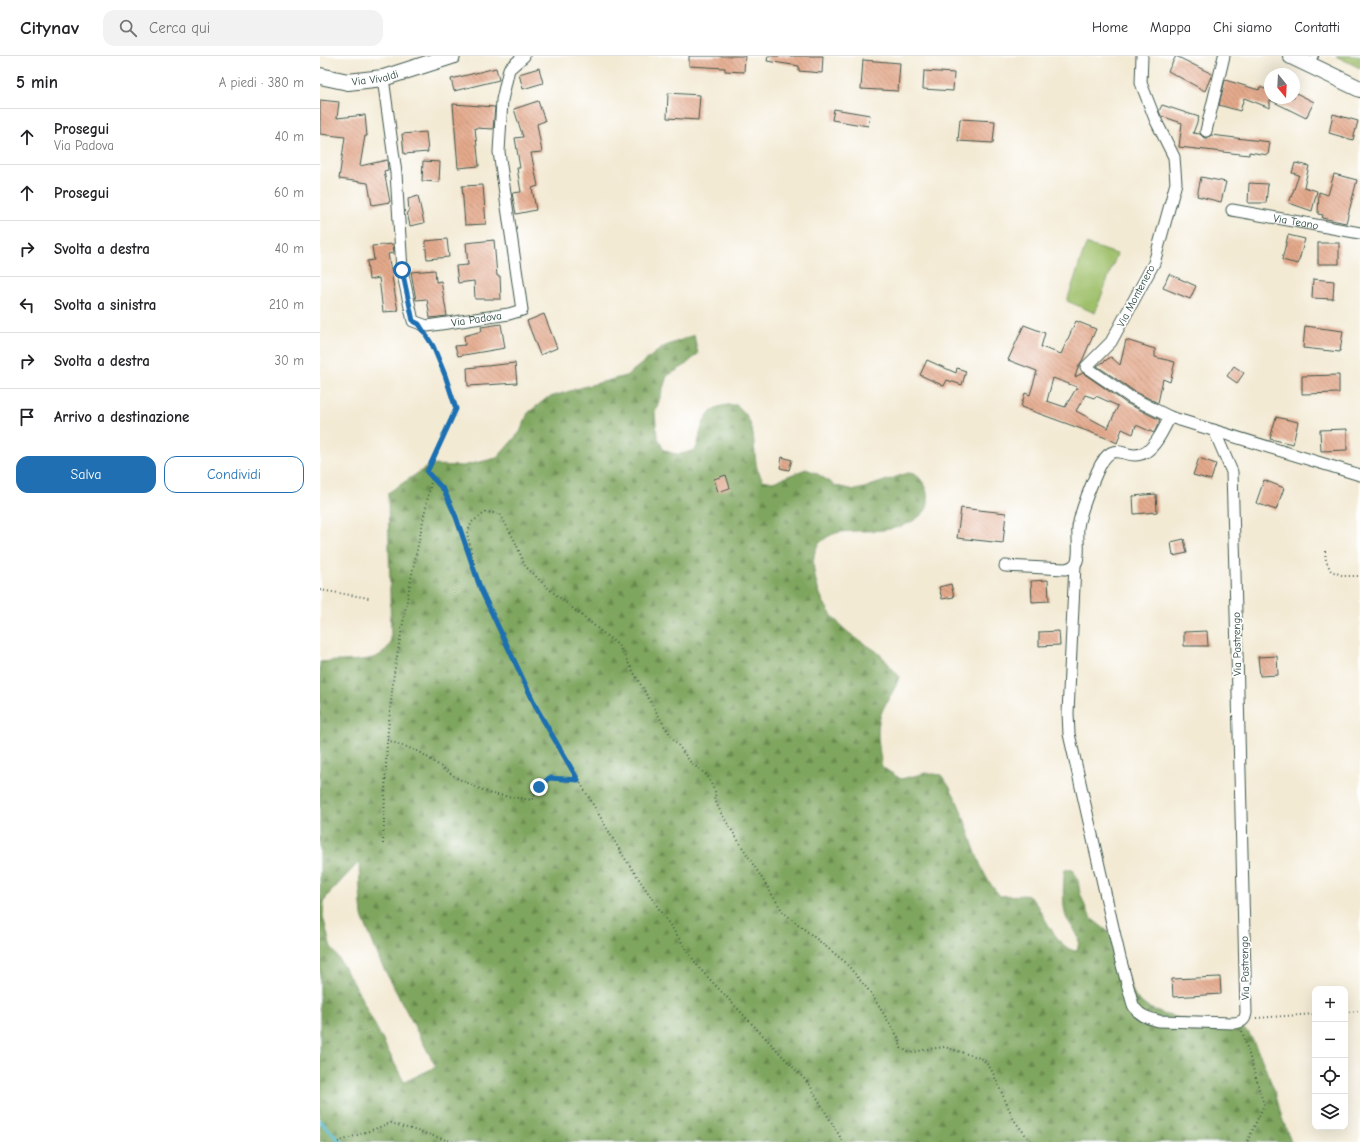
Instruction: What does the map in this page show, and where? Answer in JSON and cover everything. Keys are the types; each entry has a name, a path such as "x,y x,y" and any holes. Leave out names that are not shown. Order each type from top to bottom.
{"street":[{"name":"Via Vivaldi","path":"320,76 348,82 383,78 452,56"},
{"name":"Via Padova","path":"419,324 427,326 509,314 522,310 500,152 502,100 510,69 524,56"},
{"name":"Via Montenero","path":"1142,56 1141,83 1155,119 1174,157 1176,183 1154,263 1110,342 1086,367 1130,397 1170,417 1214,430"},
{"path":"1206,131 1224,56"},
{"path":"1291,56 1312,60 1360,89"},
{"path":"383,78 396,173 402,270 413,321 419,324"},
{"name":"Via Teano","path":"1232,210 1360,234"},
{"path":"1170,417 1154,445 1145,452 1133,454 1110,452 1097,472 1082,509 1078,529 1077,560 1074,565 1068,713 1069,734 1120,958 1136,1011 1141,1015 1159,1021 1234,1023 1242,1021 1245,1016"},
{"path":"1214,430 1360,475"},
{"name":"Via Pastrengo","path":"1214,430 1232,472 1236,573 1245,1016"},
{"path":"1005,566 1066,569 1074,565"}],"path":[{"path":"419,324 433,346 445,375 456,409 427,472 444,490 453,510 481,590 537,709 622,854 699,968 809,1084 843,1142"},
{"path":"383,844 387,740 394,673 410,584 432,477"},
{"path":"475,573 467,533 472,522 486,512 500,514 515,541 525,566 549,590 618,645 666,727 691,763 707,775 716,794 714,798 721,813 783,912 845,962 870,992 898,1037 901,1048 910,1054 928,1049 945,1047 983,1059 991,1069 1014,1120 1031,1142"},
{"path":"1325,551 1326,561 1330,571 1344,576 1360,576"},
{"path":"320,590 369,598"},
{"path":"387,740 420,752 457,778 491,794 532,800 539,787 549,778 578,780"},
{"path":"1348,1012 1360,1011"},
{"path":"1247,1142 1264,1105 1242,1032 1245,1016 1312,1014"},
{"path":"338,1142 391,1123 453,1142"}],"green space":[{"path":"1336,56 1360,56 1360,68"},
{"path":"1086,244 1117,254 1095,313 1067,301"},
{"path":"694,335 698,354 684,366 667,376 655,413 657,435 663,449 671,453 678,454 696,449 704,420 711,411 721,406 736,405 748,418 751,426 757,468 763,480 773,482 806,469 816,473 836,486 855,490 908,473 920,478 925,486 928,506 916,519 902,526 887,530 838,532 829,536 819,544 814,557 816,581 822,599 832,616 845,630 879,654 899,676 895,688 884,707 879,722 878,737 882,767 901,779 926,773 941,775 949,786 961,810 979,861 989,882 1000,896 1027,895 1033,900 1058,940 1070,950 1077,951 1079,941 1075,930 1065,915 1063,887 1065,869 1073,869 1087,911 1092,919 1110,933 1135,997 1147,1007 1166,1015 1240,1027 1249,1033 1275,1092 1282,1118 1291,1142 320,1142 320,662 374,658 380,655 391,643 388,493 430,465 463,466 497,458 520,432 528,413 547,398 626,376 663,347","holes":["359,862 362,916 381,963 436,1067 404,1082 353,982 330,945 323,916 324,903 327,896"]}],"building":[{"path":"689,56 745,56 744,72 725,71 725,68 689,66"},
{"path":"768,56 823,56 822,73 799,71 799,66 767,61"},
{"path":"1176,56 1212,74 1205,91 1168,71"},
{"path":"863,60 900,63 898,91 861,89"},
{"path":"496,68 499,80 454,91 451,79"},
{"path":"539,68 543,83 523,89 519,74"},
{"path":"924,71 954,73 953,91 923,89"},
{"path":"1225,80 1259,90 1260,87 1264,89 1264,104 1270,104 1270,108 1244,98 1240,111 1219,105"},
{"path":"668,93 700,95 698,120 667,118"},
{"path":"1300,95 1314,102 1306,118 1278,104 1300,104"},
{"path":"320,100 339,102 337,118 365,115 367,136 365,136 360,166 387,160 388,170 384,171 390,202 372,205 368,183 339,179 345,137 320,134"},
{"path":"538,101 545,121 537,124 542,152 531,153 538,186 532,188 536,210 516,214 512,193 521,192 517,168 520,168 515,138 523,137 514,109"},
{"path":"453,104 495,107 493,129 475,128 479,166 458,168"},
{"path":"1162,105 1199,117 1193,133 1200,134 1204,138 1208,138 1211,135 1270,142 1268,155 1249,152 1249,155 1179,147 1182,123 1161,116 1159,111"},
{"path":"834,109 870,115 868,126 832,120"},
{"path":"1333,114 1358,121 1353,140 1329,133"},
{"path":"960,119 995,121 993,143 958,141"},
{"path":"426,132 428,152 404,154 402,134"},
{"path":"423,161 440,162 439,182 422,181"},
{"path":"1295,163 1309,166 1304,187 1317,191 1312,211 1289,203 1299,175 1292,173"},
{"path":"1334,174 1357,180 1346,223 1322,218 1323,215 1318,214 1319,192 1328,195"},
{"path":"1201,177 1226,182 1221,202 1197,196"},
{"path":"1249,183 1268,184 1266,203 1248,203"},
{"path":"483,185 486,224 465,225 462,186"},
{"path":"418,196 424,223 410,226 407,212 409,211 408,199"},
{"path":"1288,235 1305,239 1298,264 1282,260"},
{"path":"447,239 449,257 427,259 425,241"},
{"path":"494,240 497,276 500,276 501,299 475,299 474,281 458,283 456,266 468,265 466,243"},
{"path":"1318,243 1339,243 1339,264 1318,264"},
{"path":"393,244 394,253 388,254 398,311 383,312 379,278 369,280 367,261 374,260 372,246"},
{"path":"435,270 436,282 441,281 447,316 430,318 427,299 416,300 411,272"},
{"path":"1169,274 1196,286 1190,299 1163,288"},
{"path":"1313,279 1334,281 1333,299 1312,298"},
{"path":"544,314 557,348 540,355 527,321"},
{"path":"1076,321 1096,329 1075,377 1083,373 1126,403 1160,420 1154,433 1136,425 1133,434 1122,429 1117,443 1021,407 1025,393 1030,395 1037,371 1008,360 1024,325 1045,333 1041,347 1061,354","holes":["1053,378 1077,387 1065,407 1047,401","1085,395 1094,398 1096,396 1118,406 1108,428 1076,411"]},
{"path":"501,324 505,348 458,356 455,346 465,345 464,336 482,331 481,327"},
{"path":"1305,326 1343,331 1340,352 1303,348"},
{"path":"1126,340 1155,349 1155,357 1175,362 1170,382 1163,379 1158,403 1134,391 1097,366 1111,357 1120,365"},
{"path":"927,360 956,373 957,368 966,371 962,385 947,380 944,386 920,375"},
{"path":"515,363 517,383 468,386 467,368"},
{"path":"1234,366 1244,373 1237,383 1227,376"},
{"path":"1339,375 1339,393 1302,394 1302,376"},
{"path":"1276,417 1298,422 1293,444 1270,439"},
{"path":"1347,429 1347,450 1321,451 1320,430"},
{"path":"782,457 792,460 789,470 780,468"},
{"path":"1199,458 1216,464 1211,480 1193,475"},
{"path":"726,475 730,488 718,492 714,479"},
{"path":"1264,480 1284,488 1276,510 1256,503"},
{"path":"1156,494 1157,512 1134,514 1133,496"},
{"path":"961,508 1006,513 1003,543 957,538"},
{"path":"1184,539 1187,553 1173,556 1171,542"},
{"path":"1048,580 1049,601 1032,602 1031,581"},
{"path":"951,584 954,597 942,599 939,587"},
{"path":"1059,631 1060,645 1039,646 1039,632"},
{"path":"1207,631 1208,646 1184,646 1184,632"},
{"path":"1277,656 1278,675 1260,676 1258,657"},
{"path":"1220,977 1221,994 1173,997 1172,979"}],"waterway":[{"path":"320,1121 340,1141 343,1142"}],"route":[{"path":"402,270 413,321 419,324 433,346 445,375 456,409 427,472 444,490 456,517 481,590 537,709 578,780 549,778 539,787"}]}
